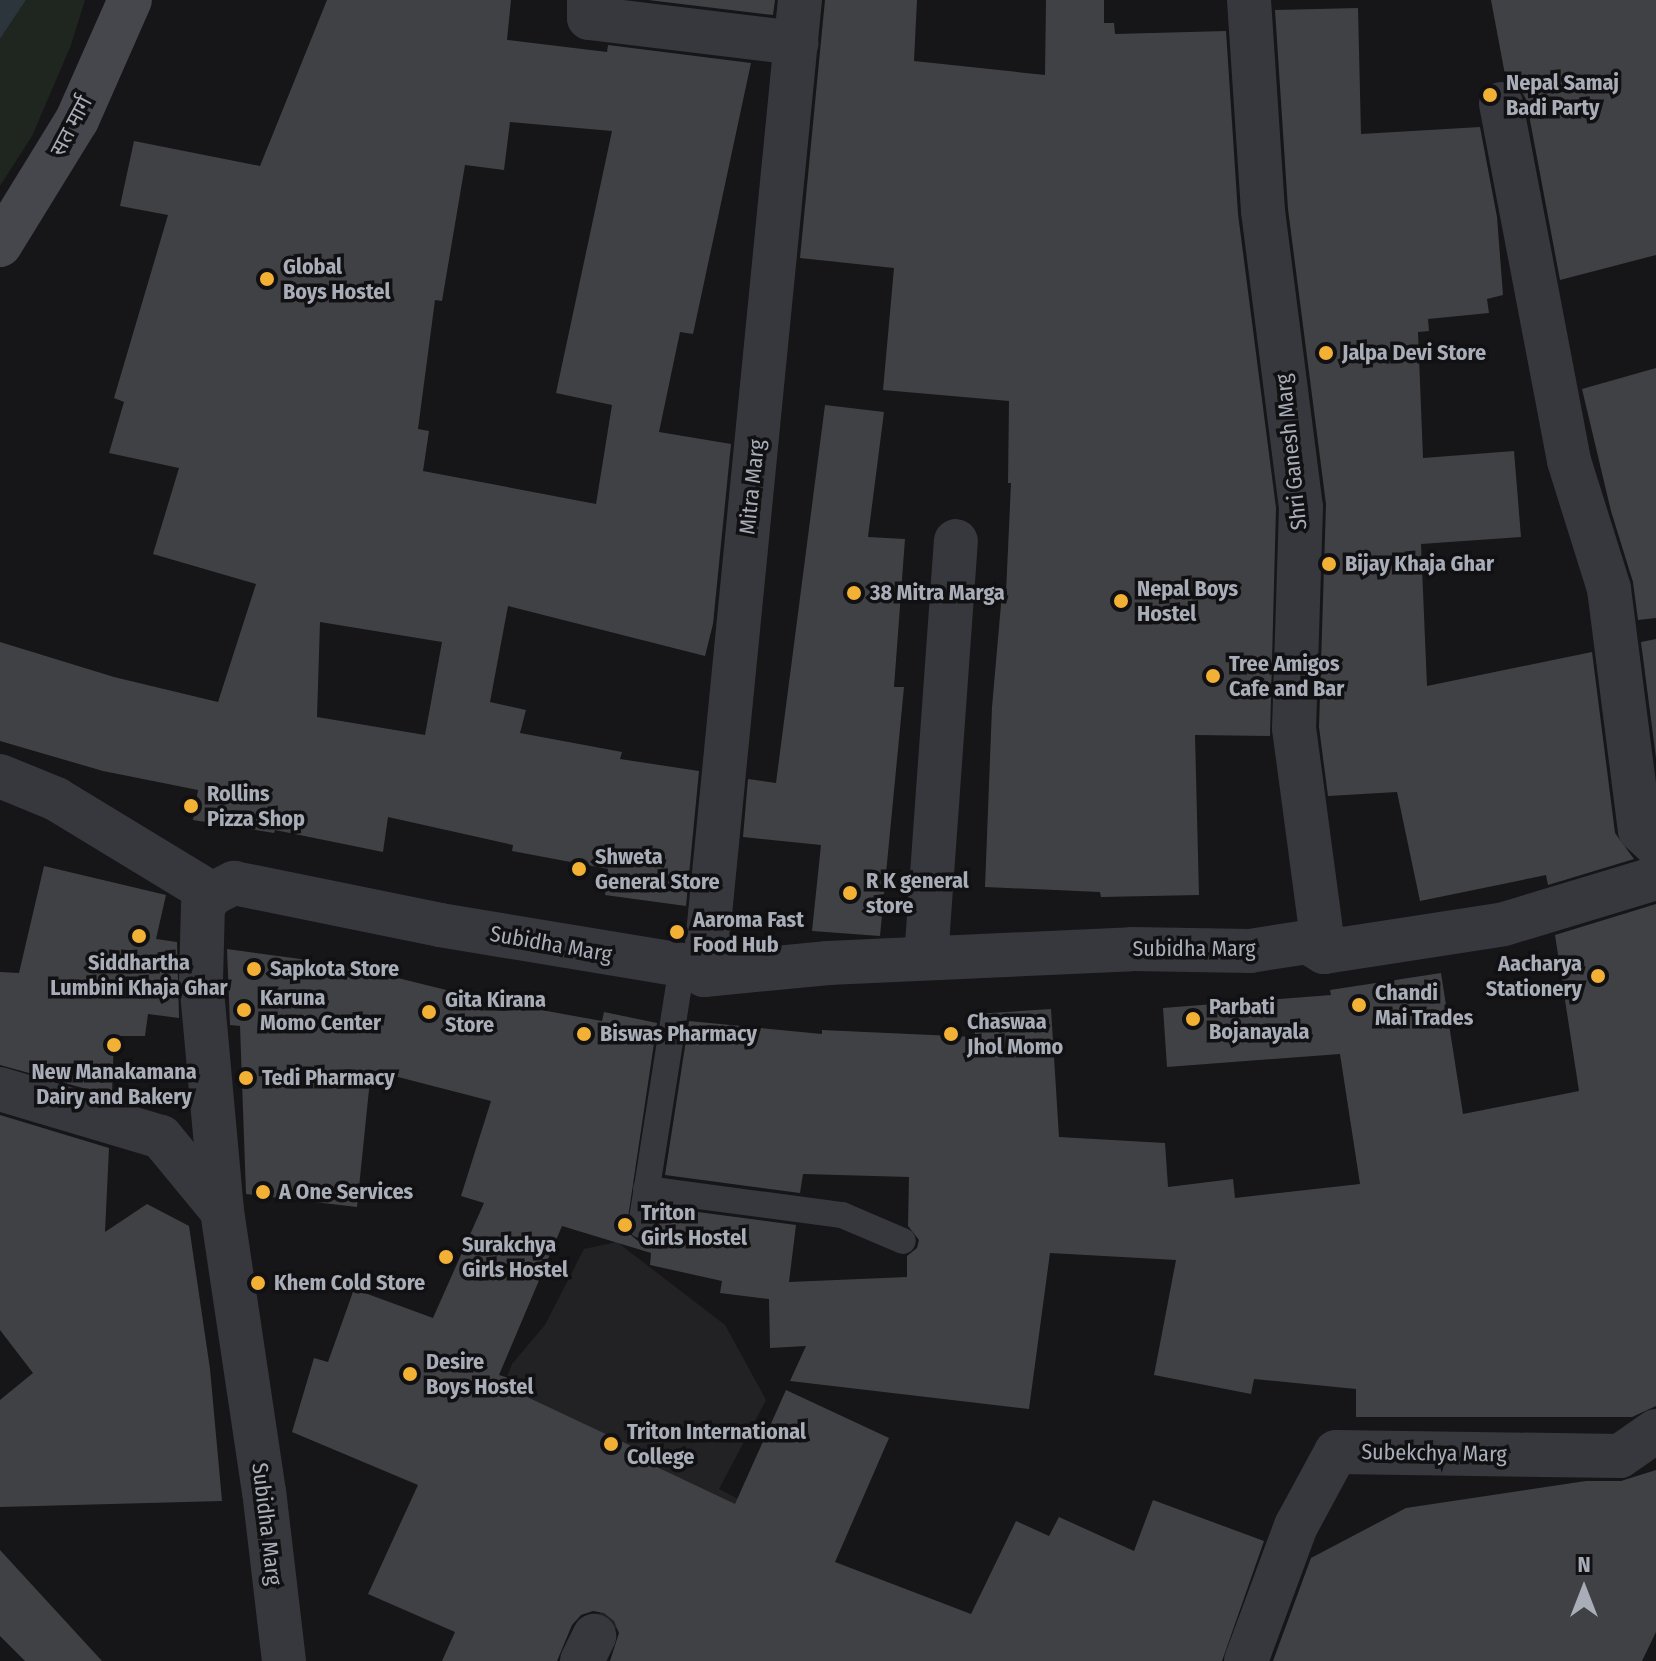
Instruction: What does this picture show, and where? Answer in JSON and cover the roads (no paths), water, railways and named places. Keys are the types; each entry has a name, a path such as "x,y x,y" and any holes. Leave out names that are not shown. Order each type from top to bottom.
{"main road":[{"name":"सत मार्ग","path":"0,245 77,120 130,0"}],"street":[{"path":"589,0 589,18 796,43"},
{"name":"Mitra Marg","path":"693,970 800,0"},
{"name":"Shri Ganesh Marg","path":"1249,0 1263,211 1301,507 1294,728 1324,952"},
{"path":"1501,104 1569,461 1609,589 1640,830 1656,845"},
{"path":"926,958 956,541"},
{"path":"0,776 56,799 212,894"},
{"name":"Subidha Marg","path":"284,1661 264,1492 222,1211 201,981 203,906 212,894 234,883 440,925 693,970 1132,949 1250,951 1307,942 1324,952 1504,924 1656,878"},
{"path":"0,1089 161,1137 222,1211"},
{"name":"Subekchya Marg","path":"1246,1661 1296,1526 1336,1452 1620,1456 1656,1431"}],"lane":[{"path":"641,1225 693,970"},
{"path":"646,1189 842,1215 903,1241"}],"place":[{"name":"Nepal Samaj Badi Party","path":"1490,95"},
{"name":"Global Boys Hostel","path":"267,279"},
{"name":"Jalpa Devi Store","path":"1326,353"},
{"name":"Bijay Khaja Ghar","path":"1329,564"},
{"name":"38 Mitra Marga","path":"854,593"},
{"name":"Nepal Boys Hostel","path":"1121,601"},
{"name":"Tree Amigos Cafe and Bar","path":"1213,676"},
{"name":"Rollins Pizza Shop","path":"191,806"},
{"name":"Shweta General Store","path":"579,869"},
{"name":"R K general store","path":"850,893"},
{"name":"Aaroma Fast Food Hub","path":"677,932"},
{"name":"Siddhartha Lumbini Khaja Ghar","path":"139,936"},
{"name":"Sapkota Store","path":"254,969"},
{"name":"Aacharya Stationery","path":"1598,976"},
{"name":"Chandi Mai Trades","path":"1359,1005"},
{"name":"Karuna Momo Center","path":"244,1010"},
{"name":"Gita Kirana Store","path":"429,1012"},
{"name":"Parbati Bojanayala","path":"1193,1019"},
{"name":"Biswas Pharmacy","path":"584,1034"},
{"name":"Chaswaa Jhol Momo","path":"951,1034"},
{"name":"New Manakamana Dairy and Bakery","path":"114,1045"},
{"name":"Tedi Pharmacy","path":"246,1078"},
{"name":"A One Services","path":"263,1192"},
{"name":"Triton Girls Hostel","path":"625,1225"},
{"name":"Surakchya Girls Hostel","path":"446,1257"},
{"name":"Khem Cold Store","path":"258,1283"},
{"name":"Desire Boys Hostel","path":"410,1374"},
{"name":"Triton International College","path":"611,1444"}]}
